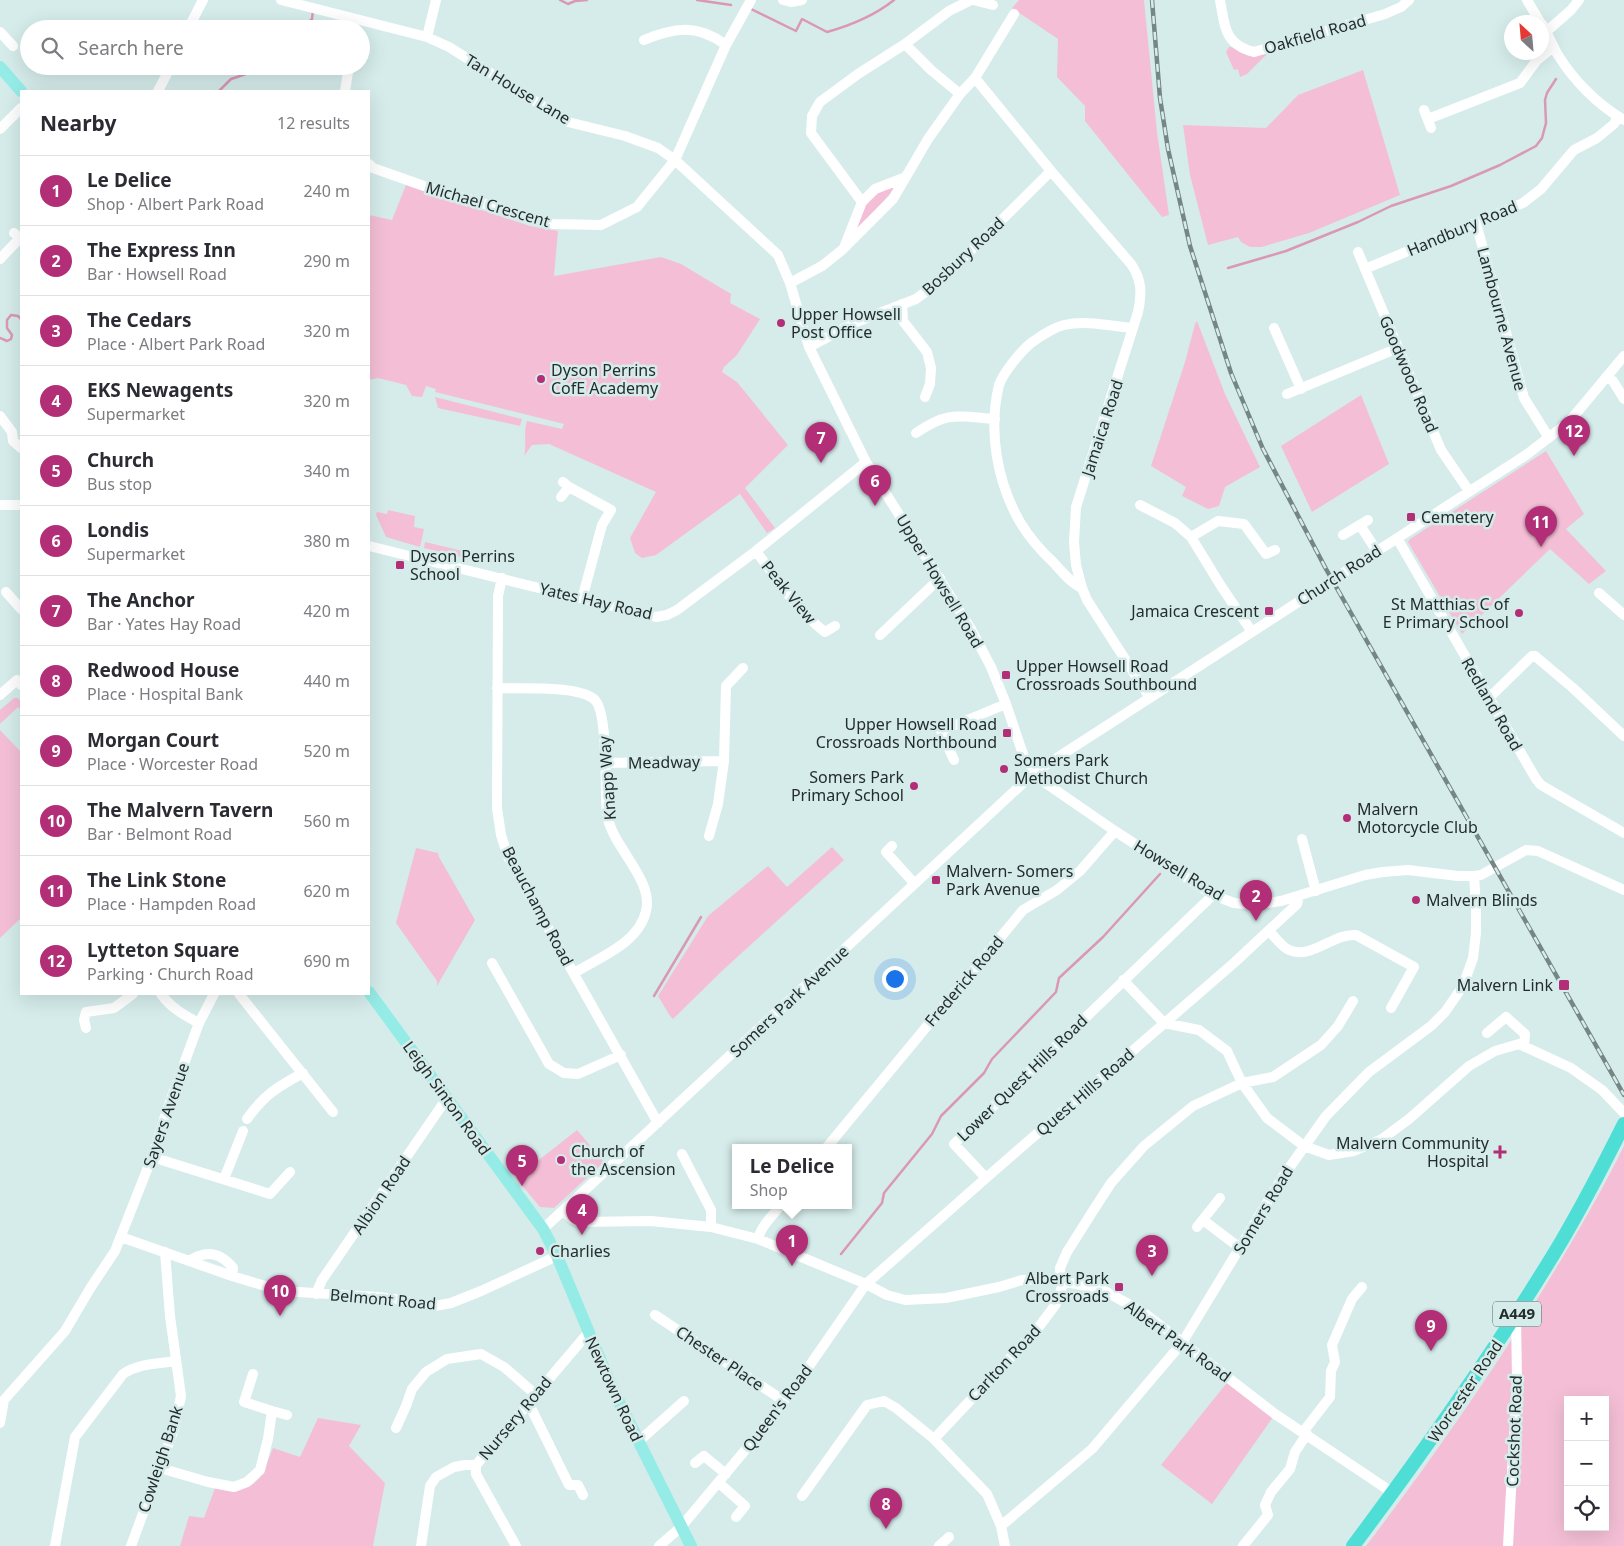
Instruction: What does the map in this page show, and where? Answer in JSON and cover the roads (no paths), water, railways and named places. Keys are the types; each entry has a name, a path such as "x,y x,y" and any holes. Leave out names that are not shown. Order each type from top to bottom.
{"highway":[{"name":"Worcester Road","path":"1353,1546 1421,1456 1516,1315 1583,1204 1624,1124"}],"main road":[{"path":"0,67 20,90"},
{"name":"Leigh Sinton Road","path":"370,993 543,1228"},
{"name":"Newtown Road","path":"543,1228 557,1256 613,1390 691,1546"}],"street":[{"path":"192,20 202,0"},
{"name":"Tan House Lane","path":"281,0 314,8 345,20"},
{"path":"427,37 436,0"},
{"name":"Michael Crescent","path":"370,165 373,168 424,186 553,224 601,224 638,207 675,160 726,45 751,0"},
{"path":"783,0 791,2 802,0"},
{"path":"862,202 811,133 812,116 820,102 858,74 905,44 949,11 972,0 993,5"},
{"name":"Oakfield Road","path":"1220,0 1228,36 1233,43 1241,48 1254,52 1385,14 1401,7 1410,0"},
{"path":"1527,0 1536,15"},
{"path":"1549,23 1571,10 1578,0"},
{"path":"790,283 822,266 842,250 893,199 928,139 960,94 975,78 1014,14"},
{"name":"Tan House Lane","path":"370,27 427,37 450,47 568,122 626,136 658,148 675,160 778,255 790,283"},
{"path":"644,40 662,32 698,30 714,36 726,45"},
{"path":"0,32 12,47"},
{"path":"1549,39 1570,73 1589,94 1621,119"},
{"path":"905,44 931,70 960,94"},
{"path":"1428,119 1520,83 1537,60 1553,47"},
{"path":"158,90 166,75"},
{"path":"345,90 348,75"},
{"name":"Jamaica Road","path":"975,78 1136,271 1142,288 1138,312 1076,508 1074,542 1076,565 1087,600 1150,698"},
{"path":"0,129 20,109"},
{"name":"Handbury Road","path":"1365,269 1523,203 1541,189 1574,150 1597,138 1621,119"},
{"name":"Bosbury Road","path":"809,347 854,323 916,299 940,281 1051,171"},
{"path":"842,250 862,202 875,189 906,177"},
{"name":"Lambourne Avenue","path":"1476,223 1524,398 1549,438"},
{"path":"0,259 18,237"},
{"name":"Goodwood Road","path":"1358,252 1441,450 1469,491"},
{"name":"Upper Howsell Road","path":"790,283 809,347 866,462 971,629 1006,704 1024,757 1035,772"},
{"path":"902,304 903,321 927,352 931,368 930,384 925,397"},
{"path":"1082,588 1075,585 1043,553 1021,524 1007,494 996,449 995,419 1000,384 1020,352 1044,333 1064,325 1086,323 1132,328"},
{"path":"1273,328 1301,389"},
{"path":"1287,394 1398,348"},
{"name":"Church Road","path":"1035,772 1549,438 1569,422 1624,356"},
{"path":"1606,377 1613,381 1624,399"},
{"path":"0,416 12,432 13,441 20,447"},
{"path":"916,433 938,420 952,416 995,419"},
{"name":"Yates Hay Road","path":"370,546 656,617 667,615 677,610 866,462"},
{"path":"561,497 566,484 615,511 602,525 582,599"},
{"path":"0,505 20,505"},
{"path":"1140,505 1174,523 1190,537 1252,632"},
{"path":"1190,537 1218,521 1226,521 1244,524 1266,554 1275,550"},
{"path":"1343,535 1364,522 1376,550"},
{"name":"Redland Road","path":"1397,538 1538,783 1624,833"},
{"name":"Peak View","path":"756,550 822,636 835,626"},
{"name":"Beauchamp Road","path":"502,578 498,596 497,688 497,808 501,835 508,857 658,1122"},
{"path":"880,635 940,578"},
{"path":"6,592 20,607"},
{"path":"1599,593 1624,615"},
{"path":"1489,698 1532,656 1535,656 1574,688 1624,736"},
{"name":"Meadway","path":"709,836 718,804 724,761 726,686 743,668"},
{"path":"0,695 20,680"},
{"name":"Knapp Way","path":"497,688 574,691 588,694 596,700 602,716 607,816 613,834 645,891 647,908 642,925 631,938 574,973"},
{"path":"954,760 941,731 1006,704"},
{"name":"Meadway","path":"605,763 724,761"},
{"name":"Howsell Road","path":"1035,772 1041,780 1115,831 1213,895 1234,902 1255,905 1281,901 1365,875 1400,870 1474,876 1485,873 1526,850 1538,851 1624,890"},
{"name":"Somers Park Avenue","path":"543,1228 1035,772"},
{"name":"Frederick Road","path":"829,1144 1024,910 1057,890 1080,871 1115,831"},
{"path":"1302,839 1316,891"},
{"path":"892,846 886,852 914,883"},
{"name":"Somers Road","path":"1001,1526 1092,1449 1182,1343 1282,1178 1326,1116 1369,1072 1431,1026 1445,1012 1463,986 1473,958 1476,933 1474,876"},
{"name":"Lower Quest Hills Road","path":"986,1178 954,1144 1213,895"},
{"name":"Quest Hills Road","path":"866,1284 1269,931 1297,904 1299,896"},
{"path":"1269,931 1287,950 1301,953 1347,934 1356,935 1414,968 1391,1008"},
{"path":"492,963 549,1064 564,1073 578,1074 621,1055"},
{"path":"1123,980 1164,1023 1199,1030 1228,1051 1242,1083 1266,1118 1304,1146 1329,1154 1354,1151 1382,1139 1409,1119 1469,1066 1495,1051 1519,1044 1571,1068 1602,1090 1624,1113"},
{"path":"86,1028 84,1020 86,1012 114,1008 132,995"},
{"path":"162,995 183,1015 199,1023"},
{"name":"Sayers Avenue","path":"0,1423 4,1400 65,1331 115,1251 152,1157 199,1023 213,995"},
{"path":"240,995 333,1112"},
{"name":"Carlton Road","path":"934,1439 1038,1328 1056,1304 1062,1280 1060,1268 1067,1252 1111,1183 1144,1146 1193,1106 1242,1083 1273,1076 1321,1045 1338,1026 1354,1001"},
{"path":"1487,1033 1506,1017 1525,1034 1524,1046"},
{"path":"247,1119 260,1102 281,1086 303,1073"},
{"name":"Albion Road","path":"316,1294 322,1280 447,1098"},
{"path":"224,1180 243,1131"},
{"path":"682,1154 685,1170 711,1210 711,1227"},
{"path":"152,1157 270,1194 290,1172"},
{"path":"1220,1198 1200,1223 1240,1248"},
{"path":"758,1239 759,1233 778,1209"},
{"name":"Albert Park Road","path":"563,1210 572,1219 579,1222 652,1221 711,1227 758,1239 866,1284 887,1296 905,1300 922,1300 965,1294 1022,1280 1062,1280 1099,1288 1142,1312 1210,1362 1275,1414 1392,1493"},
{"name":"Belmont Road","path":"121,1237 282,1292 378,1297 435,1306 451,1303 481,1291 557,1256"},
{"name":"Cowleigh Bank","path":"131,1546 174,1428 181,1396 170,1316 165,1252"},
{"name":"Queen's Road","path":"658,1546 681,1527 784,1401 866,1284"},
{"path":"1243,1546 1268,1514 1265,1505 1271,1492 1290,1469 1295,1452 1305,1433 1330,1397 1331,1371 1335,1362 1332,1345 1352,1299 1362,1287"},
{"name":"Chester Place","path":"655,1315 784,1401"},
{"name":"Cockshot Road","path":"1508,1546 1517,1388 1516,1315"},
{"name":"Nursery Road","path":"503,1546 513,1542 476,1474 476,1466 531,1398 588,1333"},
{"path":"396,1428 412,1389 426,1372 447,1359 481,1354 504,1367 531,1398 568,1485 578,1485 583,1495"},
{"path":"55,1546 75,1438 123,1374 132,1368 176,1361"},
{"path":"253,1374 244,1402 287,1415"},
{"path":"638,1442 684,1401"},
{"path":"807,1494 867,1405 884,1401 896,1408 934,1439 987,1494 1001,1526 1005,1546"},
{"path":"160,1468 225,1485 234,1486 247,1482 260,1470 272,1411"},
{"path":"695,1463 707,1453 726,1474"},
{"path":"421,1546 430,1486 436,1477 454,1467 476,1466"},
{"path":"719,1482 745,1506 736,1517"},
{"path":"938,1546 949,1537"}],"waterway":[{"path":"560,0 568,4 587,0"},
{"path":"697,0 731,5"},
{"path":"751,9 796,31 802,19 827,32 879,11 894,0"},
{"path":"311,20 313,10"},
{"path":"220,90 231,79 243,75"},
{"path":"1228,268 1286,251 1358,222 1391,206 1451,186 1500,165 1536,146 1542,138 1546,123 1545,100 1547,93 1556,79"},
{"path":"0,338 7,341 11,339 12,335 7,328 7,320 11,315 20,318"},
{"path":"841,1254 882,1203 884,1193 932,1134 941,1116 984,1073 992,1059 1056,992 1059,978 1103,937 1160,874"},
{"path":"654,996 701,917"}],"railway":[{"path":"1152,0 1160,98 1168,149 1190,246 1231,373 1263,449 1326,569 1624,1095"}],"place":[{"name":"Upper Howsell Post Office","path":"781,323"},
{"name":"Dyson Perrins CofE Academy","path":"541,379"},
{"name":"Lytteton Square","path":"1574,456"},
{"name":"The Anchor","path":"821,463"},
{"name":"Londis","path":"875,506"},
{"name":"Cemetery","path":"1411,517"},
{"name":"The Link Stone","path":"1541,547"},
{"name":"Dyson Perrins School","path":"400,565"},
{"name":"Jamaica Crescent","path":"1269,611"},
{"name":"St Matthias C of E Primary School","path":"1519,613"},
{"name":"Upper Howsell Road Crossroads Southbound","path":"1006,675"},
{"name":"Upper Howsell Road Crossroads Northbound","path":"1007,733"},
{"name":"Somers Park Methodist Church","path":"1004,769"},
{"name":"Somers Park Primary School","path":"914,786"},
{"name":"Malvern Motorcycle Club","path":"1347,818"},
{"name":"Malvern- Somers Park Avenue","path":"936,880"},
{"name":"Malvern Blinds","path":"1416,900"},
{"name":"The Express Inn","path":"1256,921"},
{"name":"Malvern Link","path":"1564,985"},
{"name":"Malvern Community Hospital","path":"1500,1152"},
{"name":"Church of the Ascension","path":"561,1160"},
{"name":"Church","path":"522,1186"},
{"name":"EKS Newagents","path":"582,1235"},
{"name":"Charlies","path":"540,1251"},
{"name":"Le Delice","path":"792,1266"},
{"name":"The Cedars","path":"1152,1276"},
{"name":"Albert Park Crossroads","path":"1119,1287"},
{"name":"The Malvern Tavern","path":"280,1316"},
{"name":"Morgan Court","path":"1431,1351"},
{"name":"Redwood House","path":"886,1529"}]}
